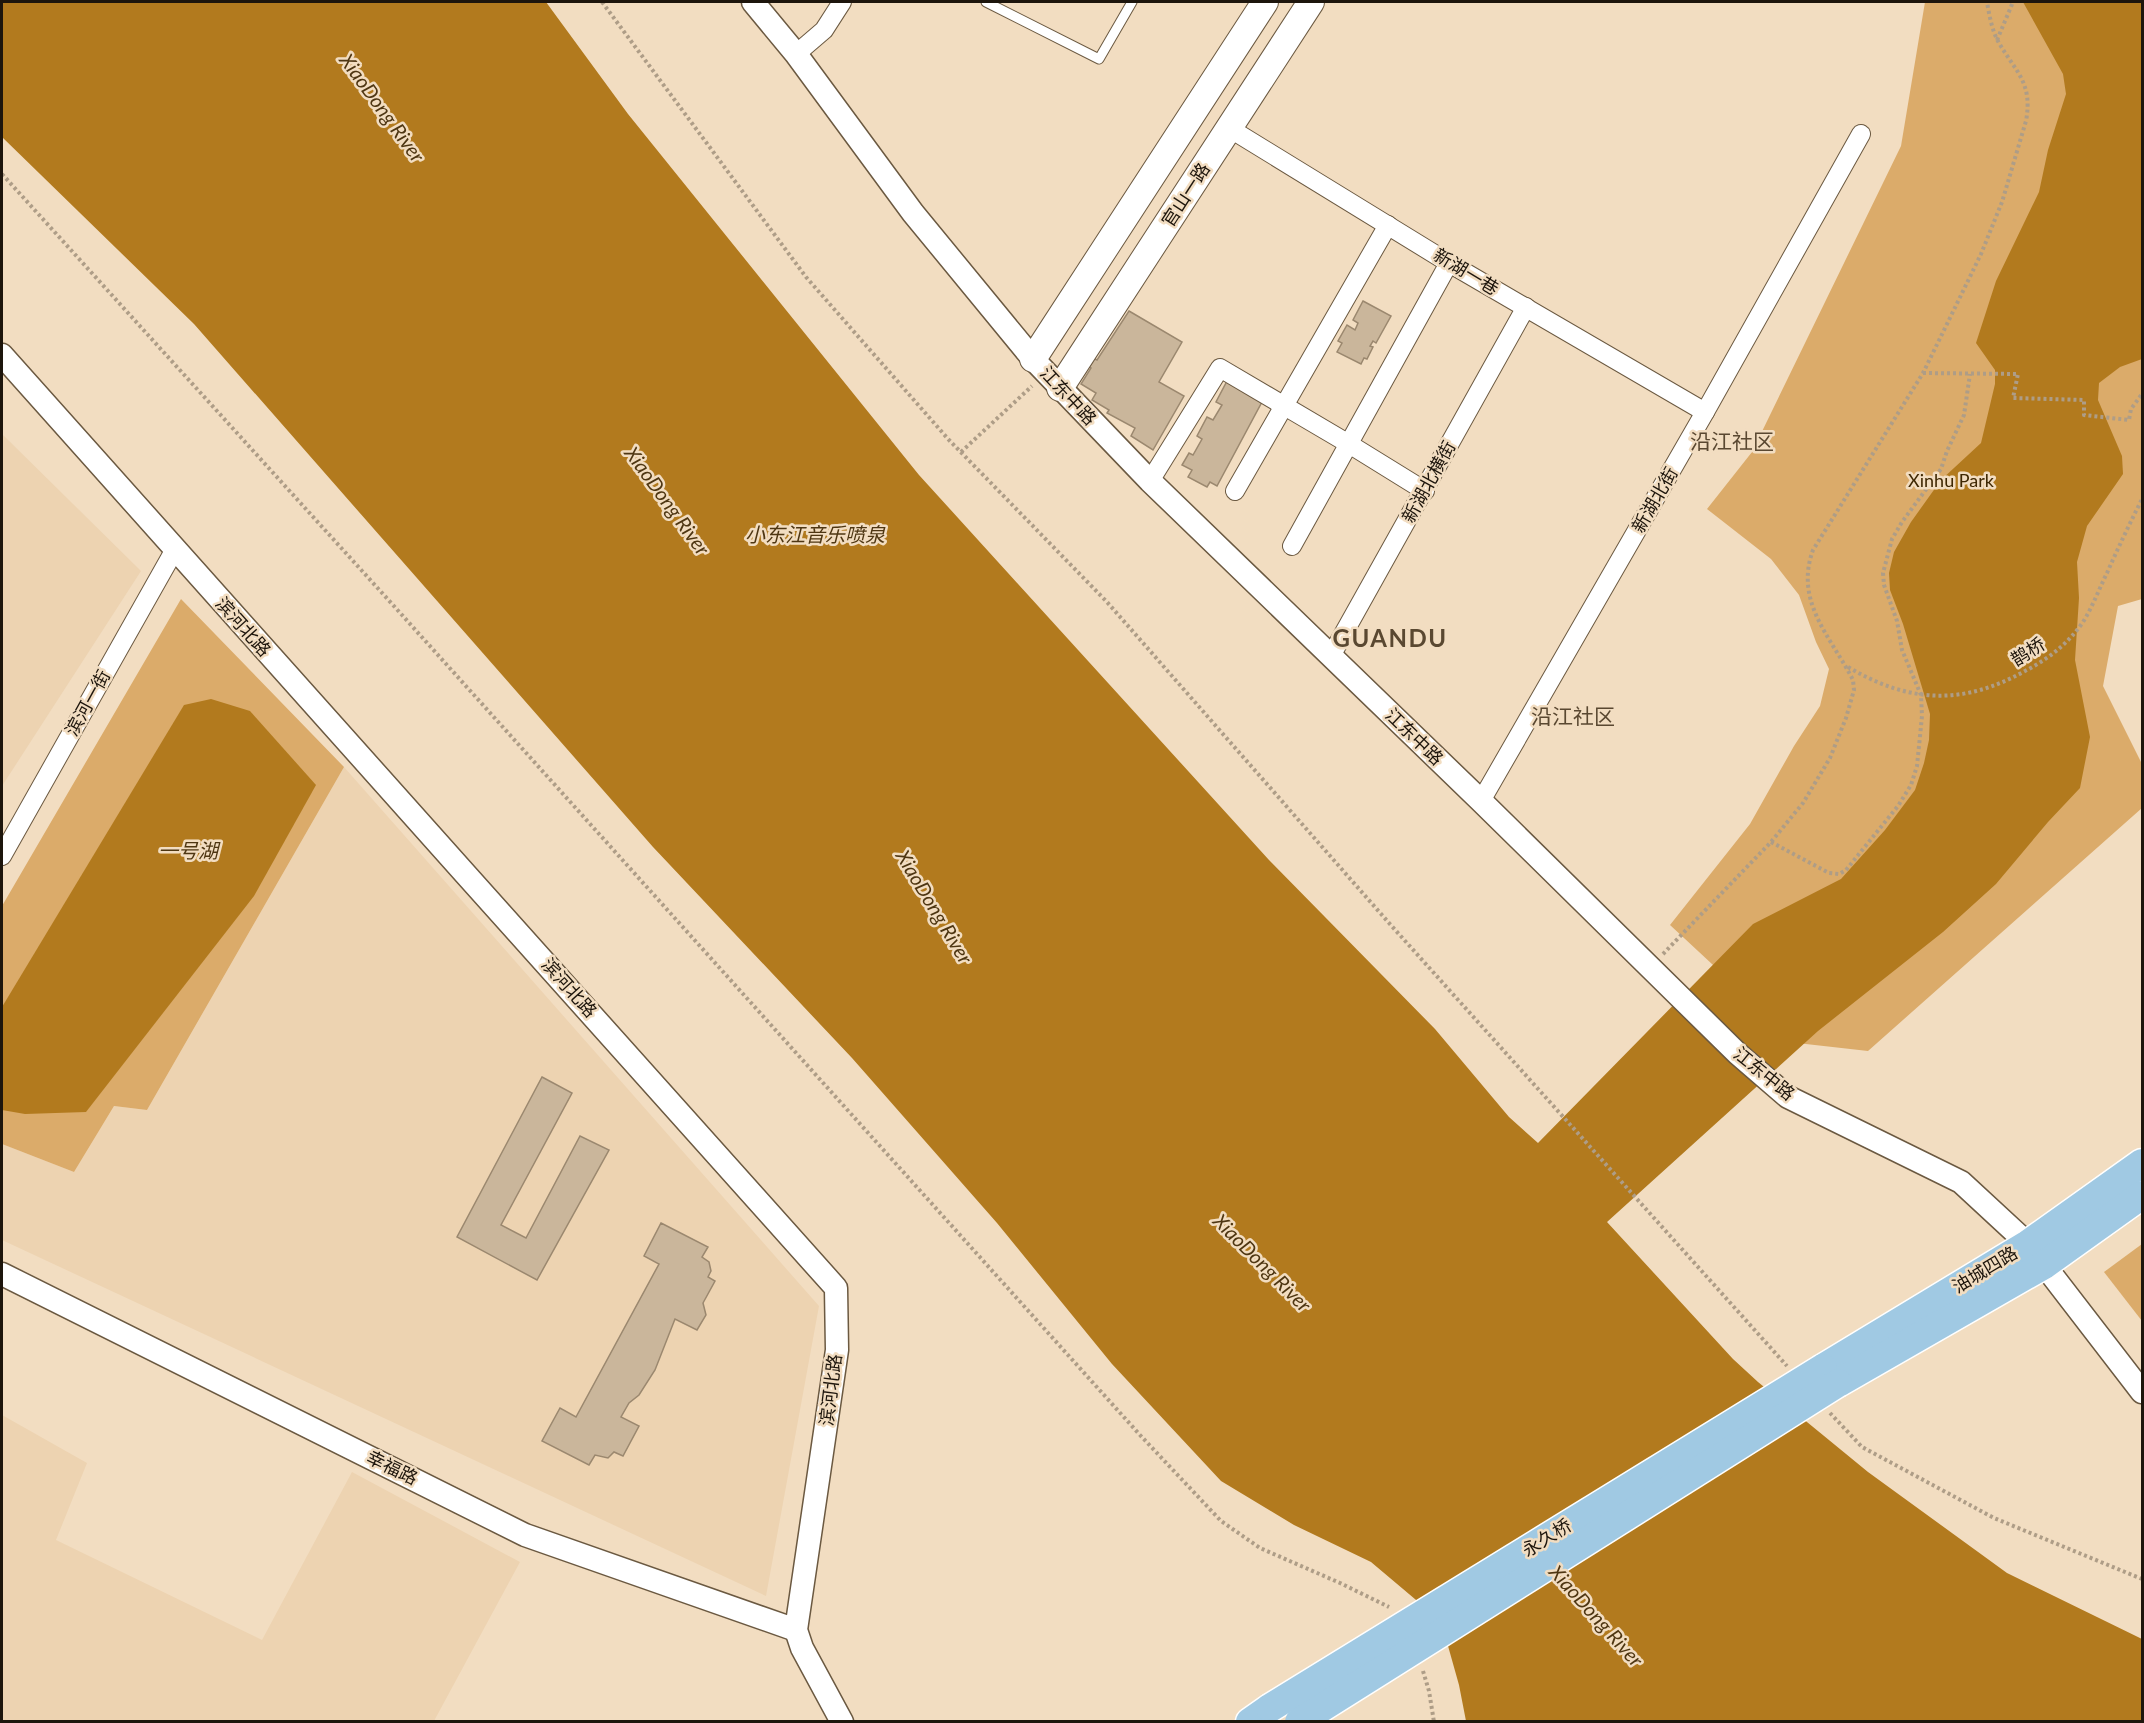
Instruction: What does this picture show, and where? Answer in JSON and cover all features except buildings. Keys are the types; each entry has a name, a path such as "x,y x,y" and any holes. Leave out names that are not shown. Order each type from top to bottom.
{"main road":[{"path":"1047,373 1105,248 1265,2"},
{"name":"官山一路","path":"1047,373 1138,269 1311,2"},
{"path":"1105,248 1138,269"},
{"name":"油城四路","path":"2036,1254 2142,1163"},
{"name":"油城四路","path":"1830,1375 2036,1254 2142,1195"},
{"name":"永久桥","path":"1260,1715 1830,1375"},
{"name":"永久桥","path":"1299,1722 1830,1375"}],"street":[{"name":"江东中路","path":"753,2 796,54 913,213 1047,373 1150,481 1481,801 1649,969 1738,1054 1788,1096 1961,1182 2036,1254 2142,1392"},
{"path":"796,54 824,30 842,2"},
{"name":"新湖一巷","path":"1229,128 1449,263 1705,412"},
{"name":"新湖北街","path":"1481,801 1705,412 1861,134"},
{"path":"1234,491 1388,225"},
{"path":"1292,546 1449,263"},
{"name":"新湖北横街","path":"1331,657 1526,308"},
{"name":"滨河北路","path":"2,356 174,551 836,1288 837,1350 796,1630"},
{"path":"1150,481 1220,368 1425,491"},
{"name":"滨河一街","path":"2,856 174,551"},
{"name":"幸福路","path":"2,1274 525,1534 796,1630"},
{"path":"796,1630 802,1648 842,1722"}],"lane":[{"path":"986,2 1099,59 1132,2"}],"path":[{"path":"602,2 806,277 961,452 1107,602 1389,923 1789,1368"},
{"path":"1649,969 1771,842 1803,803 1830,758 1846,718 1854,690 1853,680 1820,624 1806,581 1808,563 1813,550 1923,373 1981,254 2002,202 2029,108 2028,93 2021,76 1997,40 1987,2"},
{"path":"1997,40 2013,2"},
{"path":"2,174 1140,1435 1221,1521 1260,1548 1340,1582 1392,1608"},
{"path":"961,452 1047,373"},
{"path":"1923,373 2018,374 2013,398 2084,400 2084,415 2129,420 2131,409 2142,394"},
{"path":"1771,842 1829,873 1839,874 1846,870 1898,806 1911,785 1917,766 1923,695 1902,650 1897,621 1884,585 1883,573 1892,539 1941,469 1950,443 1964,415 1970,374"},
{"name":"鹊桥","path":"1846,666 1888,688 1923,695 1971,693 1999,685 2043,661 2069,641 2083,622 2142,499"},
{"path":"1830,1412 1862,1447 1994,1518 2142,1579"},
{"path":"1420,1661 1430,1691 1434,1722"}],"shaded area":[{"path":"2,434 141,571 2,786"},
{"path":"344,767 819,1306 766,1596 2,1240 2,1144 74,1172 114,1106 147,1110"},
{"path":"2,1415 87,1463 56,1540 262,1640 352,1472 520,1562 434,1721 2,1721"}],"green space":[{"name":"Xinhu Park","path":"1925,2 2142,2 2142,599 2118,606 2103,686 2142,764 2142,808 1868,1051 1797,1043 1670,925 1750,824 1794,746 1820,706 1829,669 1816,642 1799,595 1771,559 1707,509 1752,452 1901,146"},
{"name":"一号湖","path":"181,599 344,767 147,1110 114,1106 74,1172 2,1144 2,906"},
{"path":"2142,1244 2142,1321 2104,1272"}],"water":[{"path":"2,2 546,2 628,114 919,475 1269,860 1435,1029 1509,1117 1538,1143 1753,924 1841,879 1885,830 1915,790 1929,740 1930,714 1903,624 1890,590 1889,573 1894,552 1911,522 1941,480 1981,443 1995,384 1995,370 1976,343 1996,281 2039,192 2048,150 2066,94 2063,74 2023,2 2142,2 2142,359 2120,367 2099,383 2098,400 2122,456 2123,474 2087,526 2077,562 2079,598 2075,660 2090,737 2080,788 1996,884 1943,932 1818,1031 1607,1222 1733,1359 1868,1472 2007,1573 2142,1639 2142,1721 1466,1721 1459,1685 1441,1621 1371,1562 1294,1525 1221,1481 1112,1364 997,1223 852,1058 653,847 194,324 2,137"},
{"name":"一号湖","path":"211,699 250,711 316,785 254,896 86,1112 25,1114 2,1110 2,1007 184,705"}],"district":[{"name":"沿江社区","path":"1732,442"},
{"name":"GUANDU","path":"1390,639"},
{"name":"沿江社区","path":"1573,717"}],"water label":[{"name":"XiaoDong River","path":"382,108"},
{"name":"XiaoDong River","path":"667,501"},
{"name":"小东江音乐喷泉","path":"815,535"},
{"name":"XiaoDong River","path":"934,907"},
{"name":"XiaoDong River","path":"1262,1263"},
{"name":"XiaoDong River","path":"1596,1616"}]}
